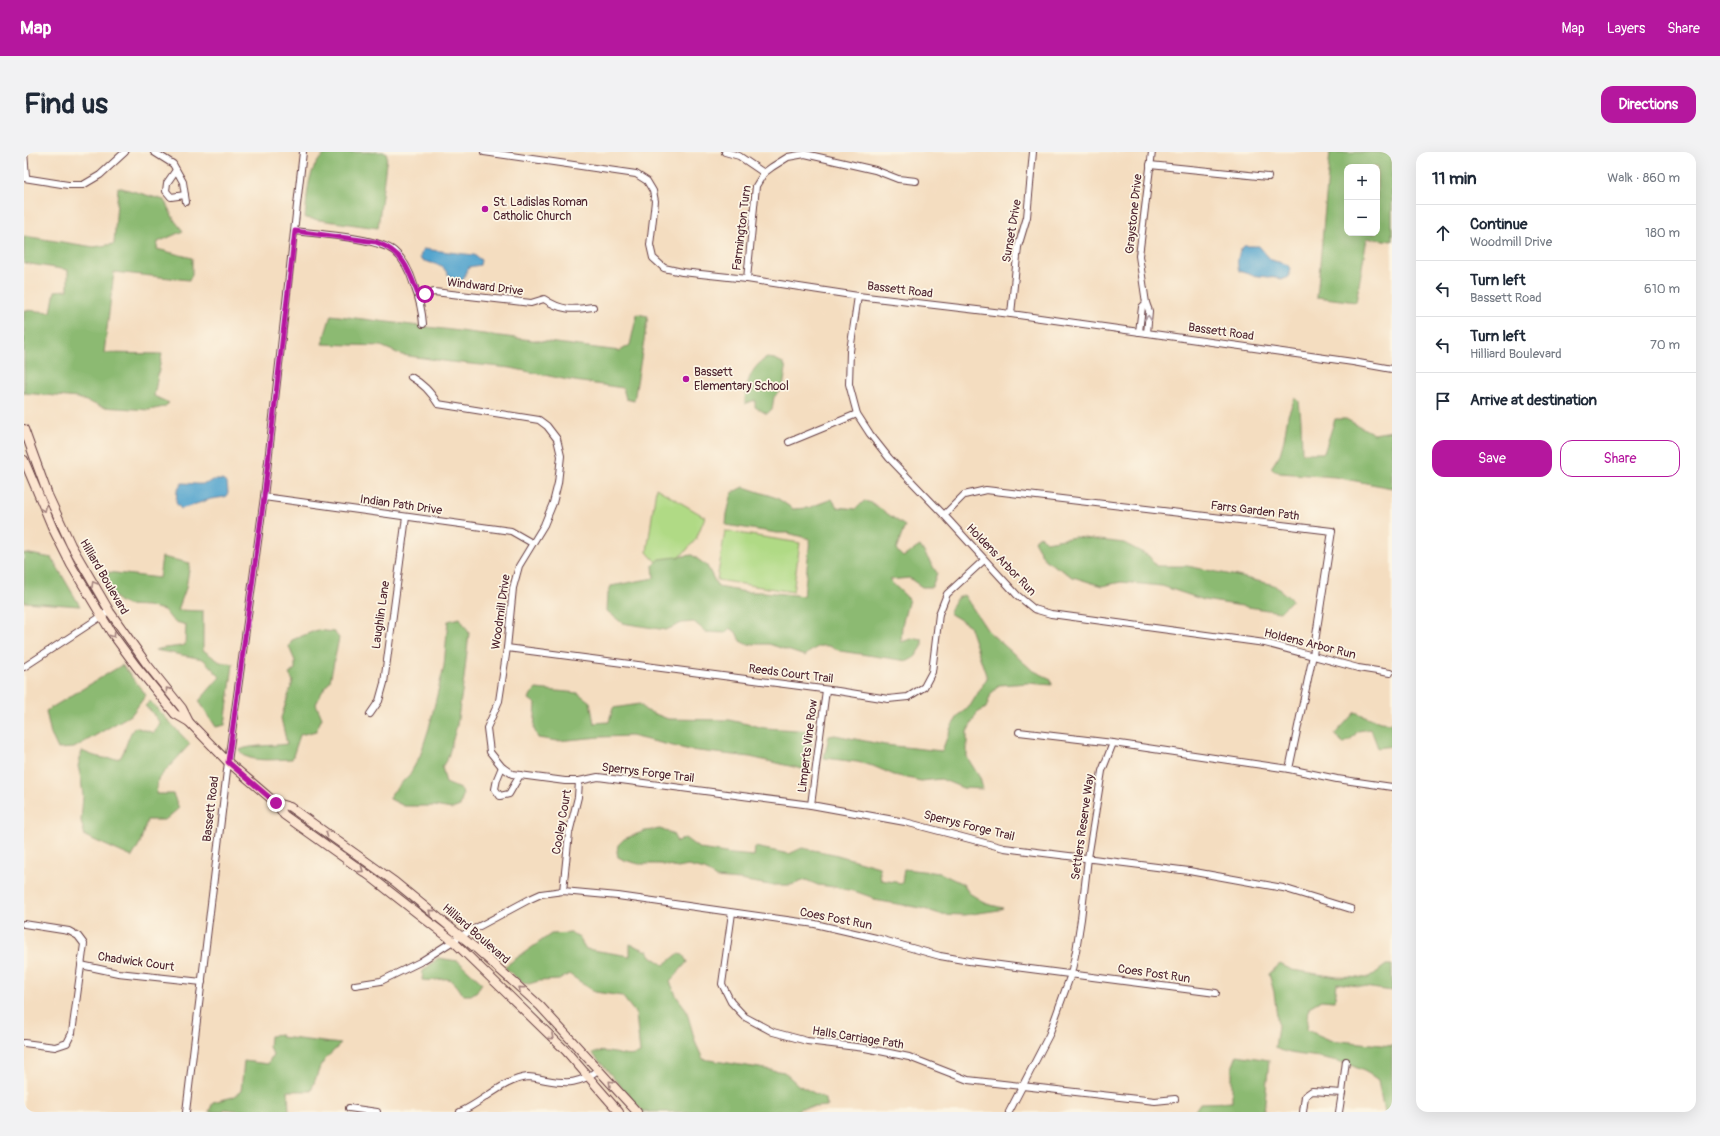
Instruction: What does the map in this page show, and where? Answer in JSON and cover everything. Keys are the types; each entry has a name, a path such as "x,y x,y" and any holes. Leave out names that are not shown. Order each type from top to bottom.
{"main road":[{"name":"Hilliard Boulevard","path":"24,430 48,495 71,545 110,612 146,663 182,708 189,722"},
{"name":"Hilliard Boulevard","path":"24,460 53,529 102,616 136,666 175,714 189,722 228,762 276,803 284,815 458,938 540,1006 637,1112"},
{"name":"Hilliard Boulevard","path":"458,938 566,1051 619,1112"}],"street":[{"path":"24,152 25,177 68,185 83,185 100,175 125,152"},
{"path":"154,152 173,164 183,182 186,199 171,197 166,191 167,183 176,170"},
{"name":"Bassett Road","path":"186,1112 228,762 264,497 303,152"},
{"name":"Bassett Road","path":"484,152 636,174 647,181 653,191 654,201 650,246 652,258 664,268 682,272 747,279 858,296 1011,314 1353,362 1392,369"},
{"path":"725,152 739,156 764,173"},
{"name":"Sunset Drive","path":"1011,314 1018,248 1027,217 1034,152"},
{"name":"Graystone Drive","path":"1147,333 1149,311 1146,303 1139,256 1152,152"},
{"name":"Farmington Turn","path":"747,279 756,186 764,173 788,157 805,154 875,170 898,179 916,181"},
{"path":"1150,165 1268,177"},
{"path":"295,231 376,242 388,247 399,256 405,264 419,297 423,324"},
{"name":"Windward Drive","path":"419,297 434,292 531,304 544,299 555,306 572,310 593,307"},
{"name":"Holdens Arbor Run","path":"858,296 850,351 849,384 857,414 870,434 889,458 944,515 1017,595 1034,609 1051,614 1265,643 1358,668 1390,673"},
{"name":"Graystone Drive","path":"1139,332 1142,307 1146,303"},
{"name":"Woodmill Drive","path":"411,377 423,384 430,391 438,404 539,420 557,439 561,456 558,483 553,503 544,525 519,566 513,588 507,648 499,701 487,728 490,752 502,767"},
{"path":"789,442 857,414"},
{"name":"Farrs Garden Path","path":"944,515 964,495 986,490 1332,531 1313,655 1289,769"},
{"name":"Indian Path Drive","path":"264,497 511,531 532,543"},
{"name":"Laughlin Lane","path":"370,714 379,701 384,683 406,516"},
{"name":"Reeds Court Trail","path":"507,648 888,699 908,697 924,687 932,672 939,614 947,594 984,560"},
{"path":"24,667 110,612"},
{"name":"Limperts Vine Row","path":"811,805 826,690"},
{"path":"1019,732 1113,743 1289,769 1336,779 1392,787"},
{"name":"Settlers Reserve Way","path":"1009,1112 1050,1035 1070,974 1076,952 1088,858 1102,771 1113,743"},
{"path":"502,767 495,789 500,796 509,794 520,775"},
{"name":"Sperrys Forge Trail","path":"502,767 512,774 565,781 579,781 598,777 811,805 905,822 1004,848 1190,871 1283,888 1351,909"},
{"name":"Cooley Court","path":"563,890 568,833 578,797 579,781"},
{"name":"Coes Post Run","path":"355,985 382,981 420,962 458,938 541,894 563,890 618,896 815,924 876,938 947,957 1216,993"},
{"name":"Halls Carriage Path","path":"732,913 722,984 731,1002 745,1017 773,1032 807,1041 865,1048 909,1057 968,1080 1023,1085 1154,1101 1175,1099"},
{"name":"Chadwick Court","path":"24,924 69,931 78,936 84,944 81,965 118,973 202,982"},
{"path":"24,1043 55,1047 66,1043 72,1033 81,965"},
{"path":"1339,1112 1346,1062"},
{"path":"460,1112 470,1108 509,1083 520,1079 529,1077 567,1084 589,1077 598,1070"},
{"path":"1303,1112 1305,1096 1312,1091 1342,1093"},
{"path":"350,1108 377,1112"}],"green space":[{"path":"328,152 384,152 387,155 378,228 305,218 309,181 316,165"},
{"path":"1330,152 1377,152 1392,154 1392,241 1367,238 1356,302 1317,297"},
{"path":"118,187 164,200 175,221 183,231 158,242 157,249 192,258 192,275 189,280 114,272 104,353 162,354 154,396 169,403 164,407 149,410 102,407 78,398 24,393 24,310 51,312 55,291 68,290 68,270 24,263 24,236 94,247 114,244"},
{"path":"637,314 648,316 634,401 626,399 623,388 568,380 511,368 402,355 381,346 322,344 331,315 620,351 630,345"},
{"path":"767,358 775,359 783,363 786,369 783,388 774,397 772,409 767,414 755,407 755,400 745,404 747,384 756,366"},
{"path":"1295,398 1299,401 1302,453 1324,453 1335,419 1346,419 1374,434 1392,431 1392,488 1335,477 1280,473 1271,468 1280,454 1288,415"},
{"path":"744,487 777,498 793,509 808,508 832,499 837,507 856,509 864,501 872,503 905,526 896,550 903,557 920,546 937,573 932,587 922,587 909,578 889,580 909,599 902,625 901,642 915,638 922,639 922,647 915,657 908,661 840,651 830,646 817,647 805,656 769,644 746,644 740,641 736,632 730,628 725,633 706,632 694,622 682,623 666,630 622,623 607,611 608,593 611,586 654,578 653,565 660,559 692,555 707,566 718,587 746,592 764,592 804,596 810,539 788,533 777,533 726,525 732,493"},
{"path":"656,488 705,517 696,539 685,552 662,569 647,552"},
{"path":"725,531 800,543 793,592 717,580"},
{"path":"1040,536 1046,542 1075,537 1124,543 1149,556 1156,566 1187,566 1274,585 1292,600 1280,612 1204,600 1162,586 1121,582 1102,586 1073,577 1045,560 1034,541"},
{"path":"24,553 52,558 80,606 24,602"},
{"path":"162,557 190,563 186,588 178,610 203,611 203,650 220,662 233,664 225,725 216,727 199,701 220,677 203,659 155,650 185,645 186,625 173,621 164,610 147,606 127,605 118,601 100,576 99,571 159,578"},
{"path":"964,595 988,631 1032,670 1051,679 1052,685 1028,683 999,685 991,694 986,708 977,713 967,732 967,757 980,778 983,789 963,788 941,779 921,781 894,775 873,766 857,762 824,758 829,736 835,735 885,745 942,751 951,727 959,715 970,706 987,678 969,625 949,613 956,599"},
{"path":"460,618 469,633 464,678 457,725 448,757 442,767 446,783 462,790 463,795 460,806 452,809 434,806 404,806 390,799 391,794 410,774 420,756 429,728 444,666 448,621"},
{"path":"317,630 334,632 339,638 330,681 316,704 322,718 316,731 300,735 292,759 263,760 248,757 240,750 255,746 287,744 281,718 293,681 289,674 295,669 295,661 289,647 292,640"},
{"path":"122,665 146,695 132,714 74,748 58,749 51,734 46,711"},
{"path":"536,689 578,693 590,702 594,723 609,722 613,708 640,704 645,710 668,719 729,720 765,728 813,731 807,770 750,757 690,750 631,736 557,741 538,738 534,729 536,704 529,699 531,694"},
{"path":"150,701 190,744 158,779 156,794 173,794 179,808 165,820 147,820 140,843 132,857 85,836 81,821 83,796 78,766 82,751 101,758 120,758 130,734 135,727 154,733 160,723 152,712 145,706"},
{"path":"1355,712 1380,722 1392,723 1392,746 1378,748 1371,729 1358,731 1352,738 1343,744 1335,734"},
{"path":"660,829 673,834 677,842 685,838 700,849 732,854 754,856 755,847 789,854 802,848 834,854 879,867 881,880 902,883 904,869 940,873 963,884 969,893 987,904 1003,908 999,910 965,915 940,914 921,908 874,900 871,897 857,892 818,885 806,880 791,885 770,885 716,878 705,870 688,866 678,868 660,864 639,864 618,857 618,845 624,839 645,831"},
{"path":"571,933 578,936 586,949 630,956 630,944 648,951 651,956 664,965 678,954 683,955 687,962 670,982 677,997 686,1009 696,1044 703,1059 784,1072 798,1085 824,1098 828,1106 801,1108 794,1112 643,1112 592,1053 605,1052 629,1056 640,1053 636,1014 622,996 595,992 569,974 559,980 539,981 529,984 523,983 504,967 551,934"},
{"path":"438,958 458,961 482,983 477,991 471,995 463,995 454,982 450,980 422,980 423,971"},
{"path":"1280,964 1292,970 1337,977 1369,978 1386,965 1392,965 1392,991 1337,983 1335,1001 1321,1000 1309,1007 1307,1030 1330,1040 1392,1046 1392,1112 1384,1112 1378,1080 1366,1072 1338,1061 1281,1051 1275,1048 1278,1026 1274,992 1269,974"},
{"path":"281,1035 281,1037 341,1044 326,1058 320,1067 311,1091 288,1091 289,1112 251,1112 224,1109 223,1112 209,1112 213,1102 233,1097 241,1091 244,1061 268,1064 273,1054 269,1047 270,1036"},
{"path":"1237,1055 1269,1060 1264,1112 1194,1112 1200,1103 1232,1102 1232,1068"}],"water":[{"path":"1244,246 1259,246 1271,260 1286,264 1291,268 1289,277 1284,279 1251,275 1239,271 1238,257"},
{"path":"423,249 474,255 481,260 480,265 469,267 462,282 451,278 442,266 421,260 420,257"},
{"path":"213,480 222,480 227,483 228,493 225,497 211,499 181,509 176,503 177,491 182,483 202,484"}],"place":[{"name":"St. Ladislas Roman Catholic Church","path":"485,209"},
{"name":"Bassett Elementary School","path":"686,379"}],"route":[{"path":"276,803 228,762 264,497 295,231 376,242 388,247 399,256 410,272 419,297 425,294"}]}
